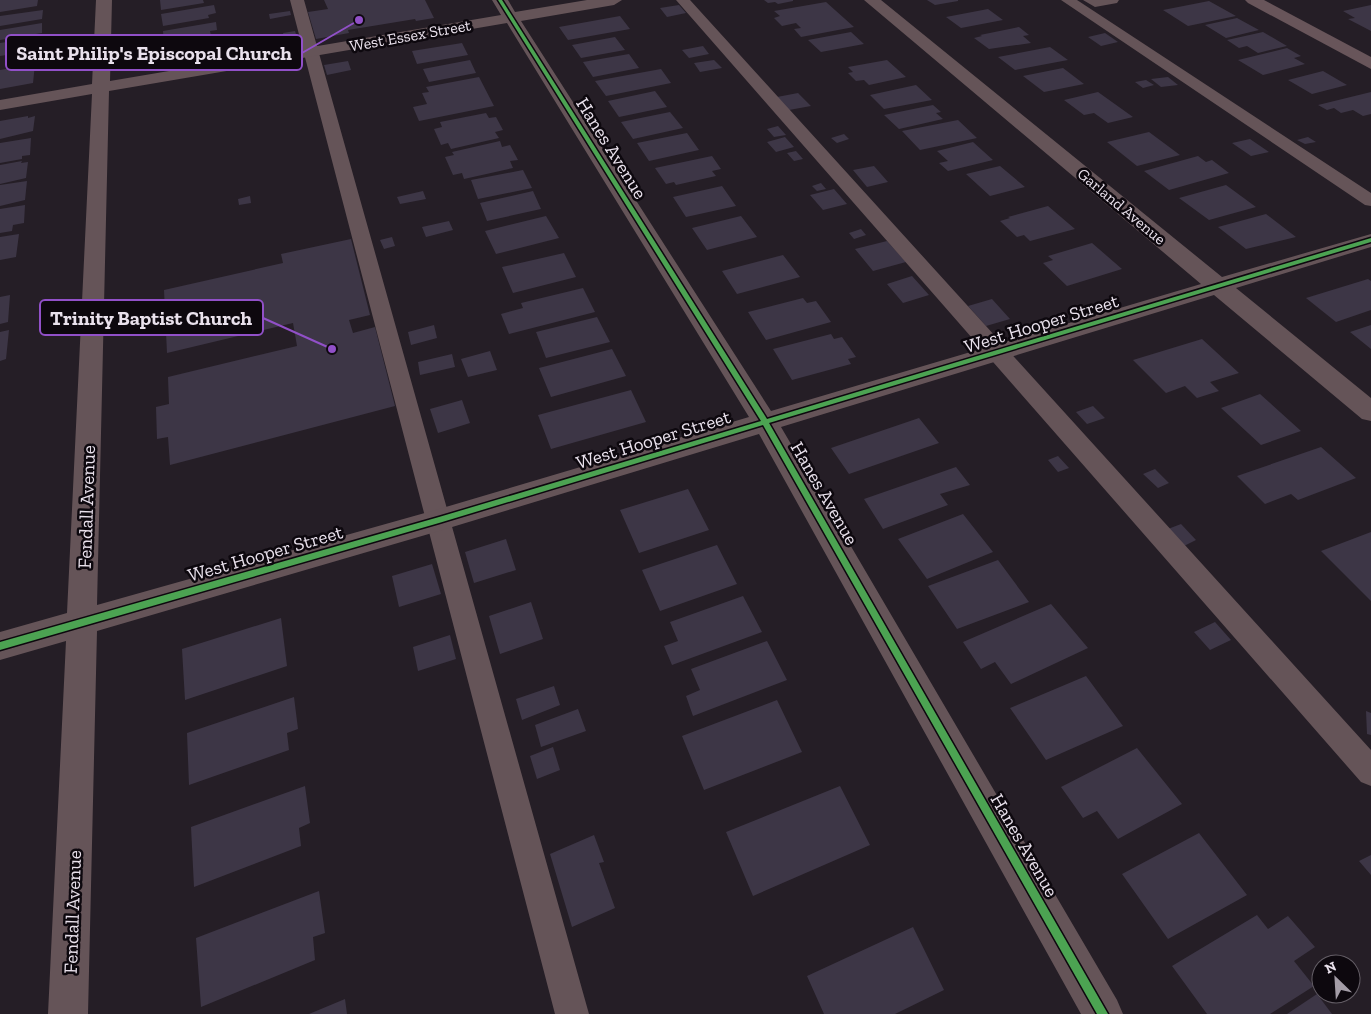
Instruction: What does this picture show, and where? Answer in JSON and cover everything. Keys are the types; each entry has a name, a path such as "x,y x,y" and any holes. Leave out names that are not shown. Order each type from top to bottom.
{"street":[{"name":"Fendall Avenue","path":"68,1014 104,0"},
{"name":"West Essex Street","path":"0,105 311,52 505,9 614,0"},
{"name":"Garland Avenue","path":"872,0 1371,412"},
{"path":"1253,0 1371,64"},
{"name":"Hanes Avenue","path":"505,9 765,422 1103,1014"},
{"name":"West Hooper Street","path":"0,646 439,520 1371,240"}],"lane":[{"path":"297,0 572,1014"},
{"path":"682,0 1371,772"},
{"path":"1068,0 1371,202"},
{"path":"1090,0 1095,3 1112,0"}],"building":[{"path":"0,0 38,0 37,6 0,12"},
{"path":"160,0 203,0 204,3 161,10"},
{"path":"324,0 425,0 434,18 416,21 415,19 348,30 349,33 316,39 308,12 328,9"},
{"path":"764,0 793,1 778,4 775,2 768,3"},
{"path":"927,0 958,0 958,1 935,5"},
{"path":"1209,1 1236,16 1188,26 1163,10"},
{"path":"826,2 854,27 801,37 794,29 801,28 796,23 782,26 774,18 780,16 774,11"},
{"path":"214,5 216,13 208,15 209,18 163,26 161,14"},
{"path":"679,5 686,13 667,17 660,8"},
{"path":"1371,5 1371,31 1348,19 1355,18 1343,11"},
{"path":"988,9 1003,20 961,28 946,17"},
{"path":"43,10 42,19 0,26 0,16"},
{"path":"290,11 291,15 270,19 269,14"},
{"path":"620,16 630,29 568,40 559,27"},
{"path":"1237,18 1259,30 1226,38 1205,25"},
{"path":"216,22 217,30 210,31 211,36 164,44 163,31"},
{"path":"42,23 42,33 0,40 0,30"},
{"path":"1019,27 1029,35 1023,36 1031,43 989,49 974,38 982,36 980,35"},
{"path":"295,31 298,40 286,42 283,33"},
{"path":"851,32 864,44 821,52 808,40"},
{"path":"1263,32 1287,46 1258,53 1247,46 1239,48 1227,40"},
{"path":"1105,33 1118,42 1101,46 1088,37"},
{"path":"41,37 39,50 0,56 0,43"},
{"path":"615,37 625,50 581,58 572,45"},
{"path":"462,43 468,55 417,64 412,51"},
{"path":"703,46 709,54 689,58 682,50"},
{"path":"1050,47 1068,60 1015,70 998,57"},
{"path":"1287,48 1301,56 1294,58 1305,64 1263,75 1238,60"},
{"path":"629,54 639,68 593,77 583,62"},
{"path":"470,60 476,73 429,82 423,69"},
{"path":"714,60 722,68 700,72 694,63"},
{"path":"887,60 906,77 869,85 864,80 856,81 848,73 853,72 848,67"},
{"path":"348,61 351,70 327,75 324,65"},
{"path":"35,64 33,83 0,89 0,70"},
{"path":"1063,68 1084,84 1044,92 1023,76"},
{"path":"661,69 671,83 606,96 595,81"},
{"path":"1323,71 1347,85 1312,94 1288,80"},
{"path":"479,77 494,106 419,121 413,107 427,104 422,93 429,92 426,87"},
{"path":"1168,77 1178,85 1161,87 1151,79"},
{"path":"1146,80 1154,85 1143,88 1135,82"},
{"path":"916,85 932,100 884,109 870,95"},
{"path":"655,91 667,107 619,117 608,101"},
{"path":"1098,92 1133,117 1108,123 1094,113 1084,115 1064,100"},
{"path":"1371,92 1371,114 1363,116 1353,110 1341,113 1334,108 1327,110 1318,105"},
{"path":"798,93 811,106 789,110 777,97"},
{"path":"933,105 941,112 936,113 943,119 899,129 884,115"},
{"path":"670,112 683,128 633,139 621,122"},
{"path":"486,113 489,118 496,117 503,130 495,132 499,138 451,149 448,143 441,145 434,129 442,127 440,122"},
{"path":"28,116 28,118 35,116 33,131 0,139 0,121"},
{"path":"958,120 977,138 920,150 902,131"},
{"path":"778,126 786,135 774,137 767,129"},
{"path":"1149,132 1180,155 1137,166 1107,142"},
{"path":"687,133 699,150 649,161 637,143"},
{"path":"844,134 849,139 837,143 831,138"},
{"path":"785,137 794,147 776,152 767,142"},
{"path":"1308,137 1316,142 1305,144 1297,140"},
{"path":"31,138 30,155 22,156 22,159 0,163 0,143"},
{"path":"1250,139 1269,152 1251,156 1232,143"},
{"path":"500,141 502,147 510,145 518,160 510,161 513,168 464,179 462,173 453,175 445,157 454,155 452,152"},
{"path":"973,142 993,160 948,171 939,163 948,161 937,151"},
{"path":"796,151 803,159 794,161 787,153"},
{"path":"712,156 721,169 712,171 716,176 676,185 674,182 666,184 655,168"},
{"path":"1198,156 1206,162 1212,160 1229,173 1169,190 1144,171"},
{"path":"22,161 21,163 28,162 26,178 0,184 0,165"},
{"path":"874,166 888,182 867,187 853,170"},
{"path":"1000,166 1025,187 990,196 966,174"},
{"path":"523,170 532,188 478,199 471,180"},
{"path":"27,181 25,200 0,206 0,185"},
{"path":"821,183 826,189 817,191 812,186"},
{"path":"1226,185 1256,207 1209,220 1179,198"},
{"path":"722,186 736,206 686,217 673,197"},
{"path":"834,189 847,204 823,210 810,195"},
{"path":"423,191 426,199 400,204 397,197"},
{"path":"533,191 541,209 487,221 480,203"},
{"path":"250,196 251,203 239,205 238,199"},
{"path":"25,205 24,223 13,225 12,231 0,233 0,209"},
{"path":"1048,206 1075,229 1030,241 1024,235 1017,237 1000,221 1010,218 1008,217"},
{"path":"1266,214 1296,237 1246,249 1218,227"},
{"path":"546,216 559,238 496,254 485,231"},
{"path":"741,216 757,237 707,250 692,228"},
{"path":"449,221 453,230 426,237 422,227"},
{"path":"861,229 866,235 854,239 849,233"},
{"path":"19,234 16,257 0,260 0,237"},
{"path":"392,237 395,246 384,249 380,240"},
{"path":"351,239 370,315 349,320 353,333 375,327 395,406 170,465 168,437 157,439 156,407 169,404 168,377 297,346 293,323 167,353 164,290 283,263 281,254"},
{"path":"887,241 906,262 873,271 855,249"},
{"path":"1092,243 1122,269 1067,286 1043,263 1053,260 1048,256"},
{"path":"564,253 576,277 513,293 502,267"},
{"path":"783,255 800,277 737,294 722,271"},
{"path":"912,276 929,295 903,303 887,284"},
{"path":"1368,279 1371,281 1371,310 1336,322 1306,298"},
{"path":"583,288 595,312 509,334 501,314 523,308 521,303"},
{"path":"10,295 8,322 0,324 0,297"},
{"path":"803,298 807,303 816,301 831,322 766,340 748,312"},
{"path":"992,299 1010,319 986,326 968,306"},
{"path":"597,317 610,342 546,358 536,332"},
{"path":"434,325 437,338 411,345 408,332"},
{"path":"1371,325 1371,349 1350,332"},
{"path":"9,330 6,359 0,361 0,332"},
{"path":"831,334 834,339 842,337 856,357 848,359 851,364 792,380 773,349"},
{"path":"1202,339 1239,373 1210,382 1219,391 1197,398 1185,386 1166,393 1133,360"},
{"path":"612,349 626,376 551,397 539,368"},
{"path":"490,351 497,370 468,377 461,359"},
{"path":"452,354 455,367 420,375 418,362"},
{"path":"631,390 646,422 551,449 538,415"},
{"path":"1260,394 1301,431 1261,445 1221,408"},
{"path":"462,400 470,423 438,433 430,409"},
{"path":"1093,406 1105,418 1087,424 1076,412"},
{"path":"919,418 939,443 849,474 831,448"},
{"path":"1321,447 1356,478 1298,500 1291,494 1265,504 1237,476"},
{"path":"1058,456 1069,468 1058,472 1048,460"},
{"path":"956,467 970,485 940,494 948,505 883,529 864,499"},
{"path":"1155,469 1169,483 1158,488 1143,474"},
{"path":"688,489 709,530 639,553 620,510"},
{"path":"963,514 993,552 927,579 898,539"},
{"path":"1181,524 1196,540 1184,546 1168,529"},
{"path":"1371,532 1371,601 1321,551"},
{"path":"506,539 516,570 474,583 465,552"},
{"path":"717,545 737,584 660,611 642,570"},
{"path":"998,560 1029,602 957,629 928,586"},
{"path":"432,564 441,594 399,607 392,576"},
{"path":"743,596 762,632 672,665 664,646 678,641 670,622"},
{"path":"531,602 543,639 500,654 489,616"},
{"path":"1051,604 1088,648 1011,684 995,662 981,669 963,642"},
{"path":"281,618 287,666 185,700 182,649"},
{"path":"1215,622 1231,640 1210,650 1194,632"},
{"path":"450,635 456,659 418,671 413,647"},
{"path":"767,641 787,680 693,716 686,696 700,690 691,669"},
{"path":"1086,676 1123,726 1046,760 1010,708"},
{"path":"554,686 560,705 522,720 516,699"},
{"path":"294,697 298,729 287,733 289,750 189,785 187,733"},
{"path":"777,700 802,752 704,790 682,736"},
{"path":"578,709 586,731 541,747 535,725"},
{"path":"1366,711 1371,713 1371,735 1367,734"},
{"path":"553,747 560,770 537,779 530,756"},
{"path":"1137,748 1182,804 1118,839 1097,811 1083,818 1061,787"},
{"path":"305,786 310,823 299,828 301,846 194,887 191,827"},
{"path":"840,786 870,845 753,896 726,832"},
{"path":"1199,833 1247,895 1168,939 1122,874"},
{"path":"594,835 604,862 599,863 615,908 572,927 550,854"},
{"path":"1371,855 1371,875 1359,861"},
{"path":"319,891 325,933 313,937 315,960 201,1007 196,938"},
{"path":"1257,915 1268,929 1288,916 1315,947 1294,961 1311,982 1311,988 1270,1014 1207,1014 1172,966"},
{"path":"913,927 944,990 895,1014 824,1014 807,976"},
{"path":"1311,998 1311,1004 1324,1004 1332,1014 1287,1014"},
{"path":"345,999 347,1014 309,1014"}],"cycle path":[{"path":"500,0 765,422 1103,1014"},
{"path":"0,646 439,520 1371,240"}],"place":[{"name":"Saint Philip's Episcopal Church","path":"359,20"},
{"name":"Trinity Baptist Church","path":"332,349"}]}
